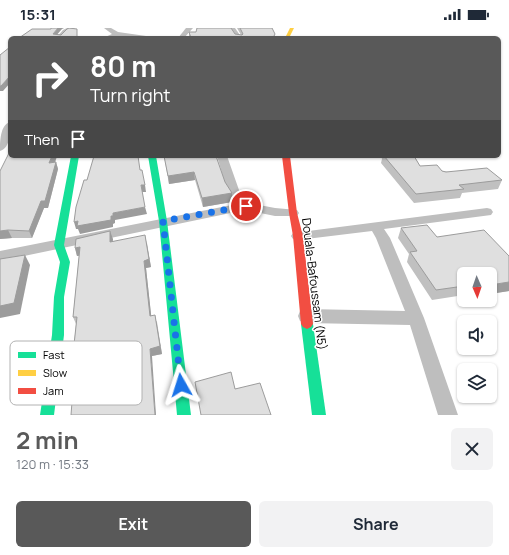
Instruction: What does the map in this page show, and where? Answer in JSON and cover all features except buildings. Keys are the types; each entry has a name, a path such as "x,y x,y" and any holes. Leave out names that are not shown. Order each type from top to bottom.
{"main road":[{"path":"57,341 59,297 65,262 59,245 75,158"},
{"path":"152,158 163,221 184,415"},
{"name":"Douala-Bafoussam (N5)","path":"286,158 293,213 298,236 306,316 319,415"},
{"path":"47,415 48,405"}],"street":[{"path":"60,36 65,31 72,28"},
{"path":"108,28 116,34 131,36"},
{"path":"182,36 190,28"},
{"path":"111,36 116,34"},
{"path":"0,148 8,130"},
{"path":"223,158 234,190 246,206"},
{"path":"0,256 59,245 163,221 246,206 275,212 293,213"},
{"path":"298,236 487,212"},
{"path":"376,227 416,318 448,415"},
{"path":"306,316 416,318"}],"traffic: fast":[{"path":"57,341 59,297 65,262 59,245 75,158"},
{"path":"152,158 163,221 184,415"},
{"path":"307,324 319,415"},
{"path":"47,415 48,405"}],"traffic: slow":[{"path":"288,36 292,28"}],"traffic: jam":[{"path":"286,158 293,213 298,236 307,324"}],"route":[{"path":"181,385 163,221 246,206"}]}
